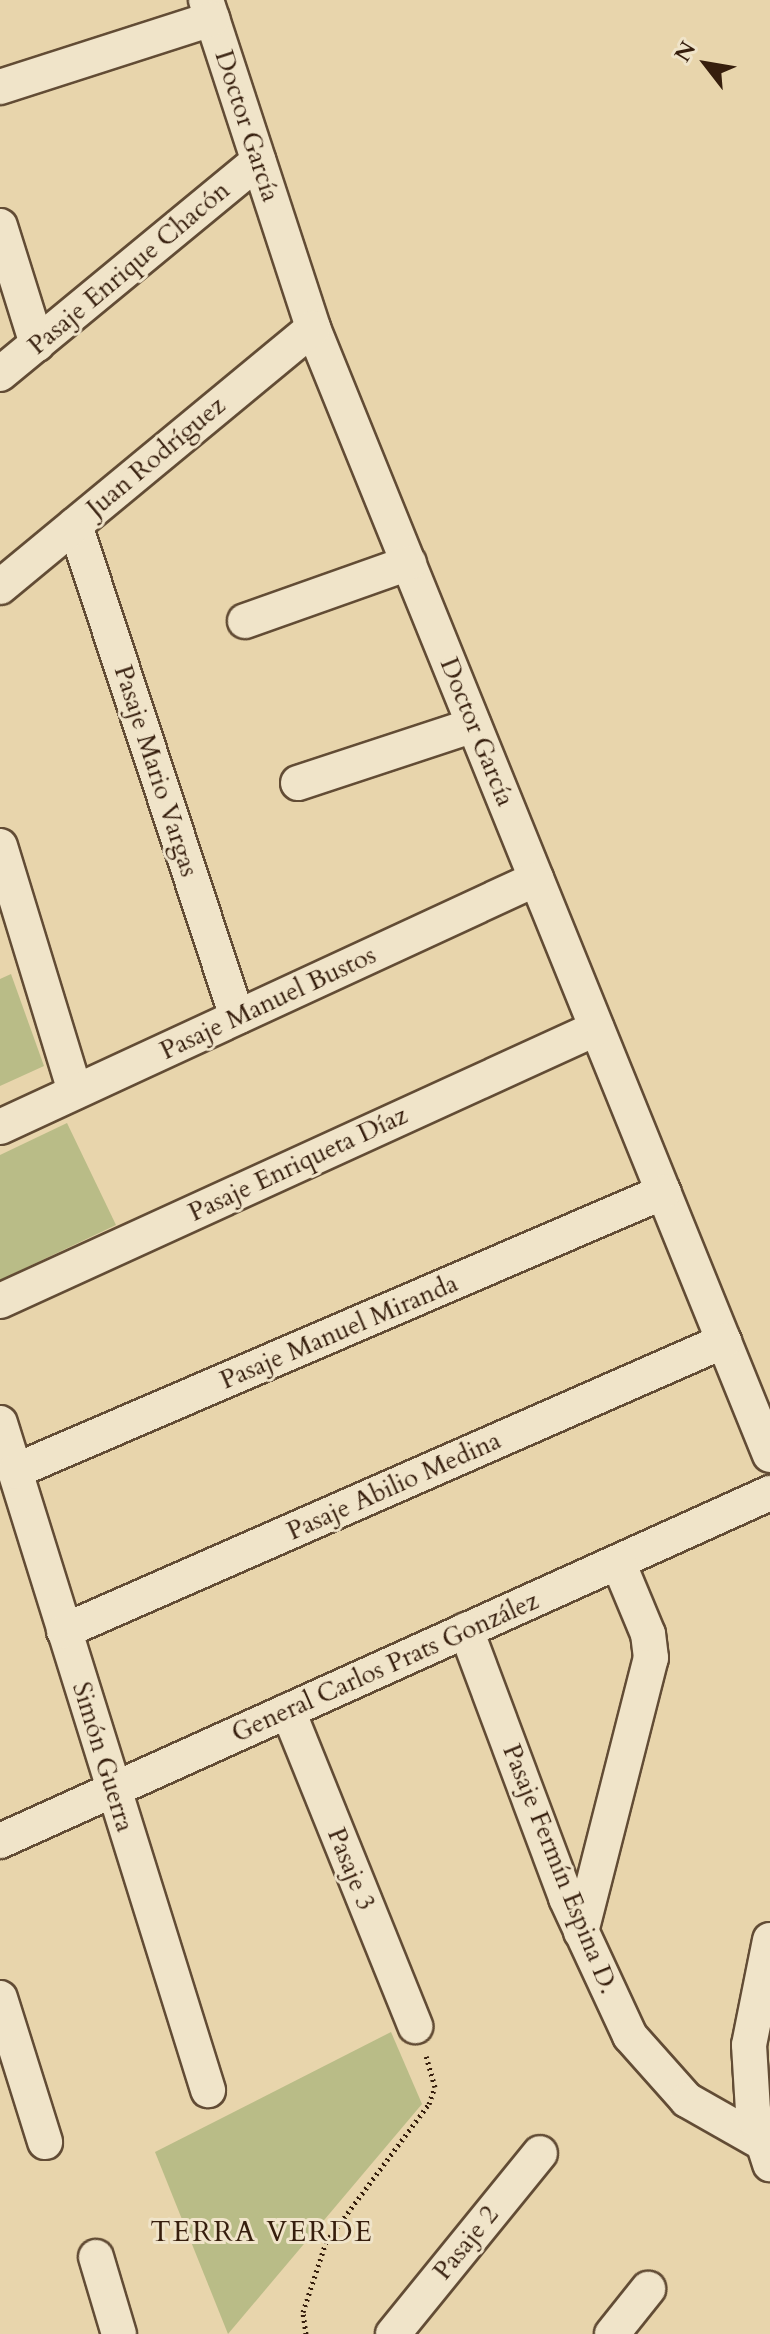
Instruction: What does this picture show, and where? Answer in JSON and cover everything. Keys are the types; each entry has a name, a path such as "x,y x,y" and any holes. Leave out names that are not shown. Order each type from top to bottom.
{"street":[{"path":"0,87 209,9"},
{"name":"Doctor García","path":"209,9 313,328 770,1455"},
{"name":"Pasaje Enrique Chacón","path":"0,374 258,161"},
{"path":"0,226 37,344"},
{"name":"Juan Rodríguez","path":"0,587 313,328"},
{"name":"Pasaje Mario Vargas","path":"75,525 237,1017"},
{"path":"245,621 409,563"},
{"path":"298,783 474,725"},
{"path":"0,846 75,1092"},
{"name":"Pasaje Manuel Bustos","path":"0,1127 536,879"},
{"name":"Pasaje Enriqueta Díaz","path":"0,1301 597,1028"},
{"name":"Pasaje Manuel Miranda","path":"15,1471 663,1192"},
{"name":"Pasaje Abilio Medina","path":"64,1631 724,1341"},
{"name":"Simón Guerra","path":"0,1423 208,2090"},
{"name":"General Carlos Prats González","path":"0,1841 770,1493"},
{"path":"581,1932 651,1658 648,1634 618,1562"},
{"name":"Pasaje Fermín Espina D.","path":"466,1630 581,1932 646,2060 687,2100 765,2153"},
{"name":"Pasaje 3","path":"288,1711 415,2026"},
{"path":"765,2153 749,2045 770,1940"},
{"path":"0,1998 45,2142"},
{"name":"Pasaje 2","path":"393,2334 540,2153"},
{"path":"96,2257 119,2334"},
{"path":"612,2334 648,2289"}],"path":[{"path":"306,2334 303,2312 326,2242 429,2104 435,2087 415,2026"}],"green space":[{"path":"11,974 44,1066 0,1086 0,979"},
{"path":"67,1123 116,1225 0,1280 0,1155"},
{"path":"391,2032 422,2104 228,2334 155,2152"}],"district":[{"name":"TERRA VERDE","path":"262,2232"}]}
